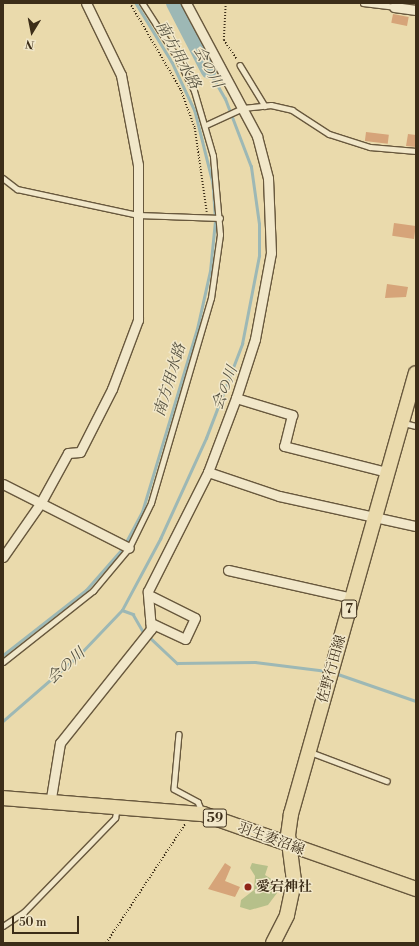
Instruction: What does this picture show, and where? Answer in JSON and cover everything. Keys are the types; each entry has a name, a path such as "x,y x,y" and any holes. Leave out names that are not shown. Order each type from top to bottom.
{"main road":[{"name":"佐野行田線","path":"273,943 287,915 294,881 290,846 291,814 374,516 415,382"},
{"name":"羽生妻沼線","path":"3,798 50,804 117,806 189,811 203,814 290,846 416,888"}],"street":[{"path":"3,557 40,504 68,453 80,452 112,389 138,320 138,165 121,75 86,3"},
{"path":"50,804 60,743 151,629 149,595 208,472 236,398 255,339 271,253 272,223 268,178 257,136 186,3"},
{"path":"394,7 416,10"},
{"path":"236,398 292,415 284,446 388,472"},
{"path":"208,472 279,496 416,526"},
{"path":"3,484 129,548"},
{"path":"228,570 352,598"},
{"path":"149,595 196,618 184,639 151,623"}],"lane":[{"path":"3,662 93,591 129,548 153,496 211,298 220,218 218,185 206,125 178,59 142,3"},
{"path":"363,3 394,7"},
{"path":"240,65 266,106"},
{"path":"206,125 243,108 266,106 292,110 329,134 370,147 416,151"},
{"path":"3,178 17,189 138,215 220,218"},
{"path":"402,423 416,426"},
{"path":"179,734 174,789 198,802 203,814"},
{"path":"309,752 387,780"},
{"path":"3,926 30,907 115,818 117,806"}],"path":[{"path":"130,3 181,90 193,122 205,175 208,218"},
{"path":"226,3 224,40 240,65"},
{"path":"106,943 187,822 189,811"}],"green space":[{"path":"252,863 268,866 265,875 276,882 277,893 268,905 250,910 240,907 241,900 254,890 255,876 250,868"}],"building":[{"path":"393,14 409,17 407,26 391,23"},
{"path":"366,132 389,135 388,144 365,141"},
{"path":"408,134 416,135 416,147 406,146"},
{"path":"394,223 416,226 414,239 392,236"},
{"path":"387,284 408,287 406,297 385,298"},
{"path":"225,863 231,867 225,881 240,887 235,897 208,889"}],"waterway":[{"name":"南方用水路","path":"136,3 172,62 195,111 213,183 215,214"},
{"name":"会の川","path":"174,3 209,71"},
{"name":"会の川","path":"3,721 79,655 122,610 160,539 206,438 242,344 259,256 259,224 251,167 225,99 209,71"},
{"name":"南方用水路","path":"127,540 142,512 197,329 210,271 215,221"},
{"name":"南方用水路","path":"3,655 86,590 122,549"},
{"path":"122,610 133,614 143,631 177,663 255,662 326,671"},
{"path":"335,673 416,701"}],"place":[{"name":"愛宕神社","path":"248,887"}]}
